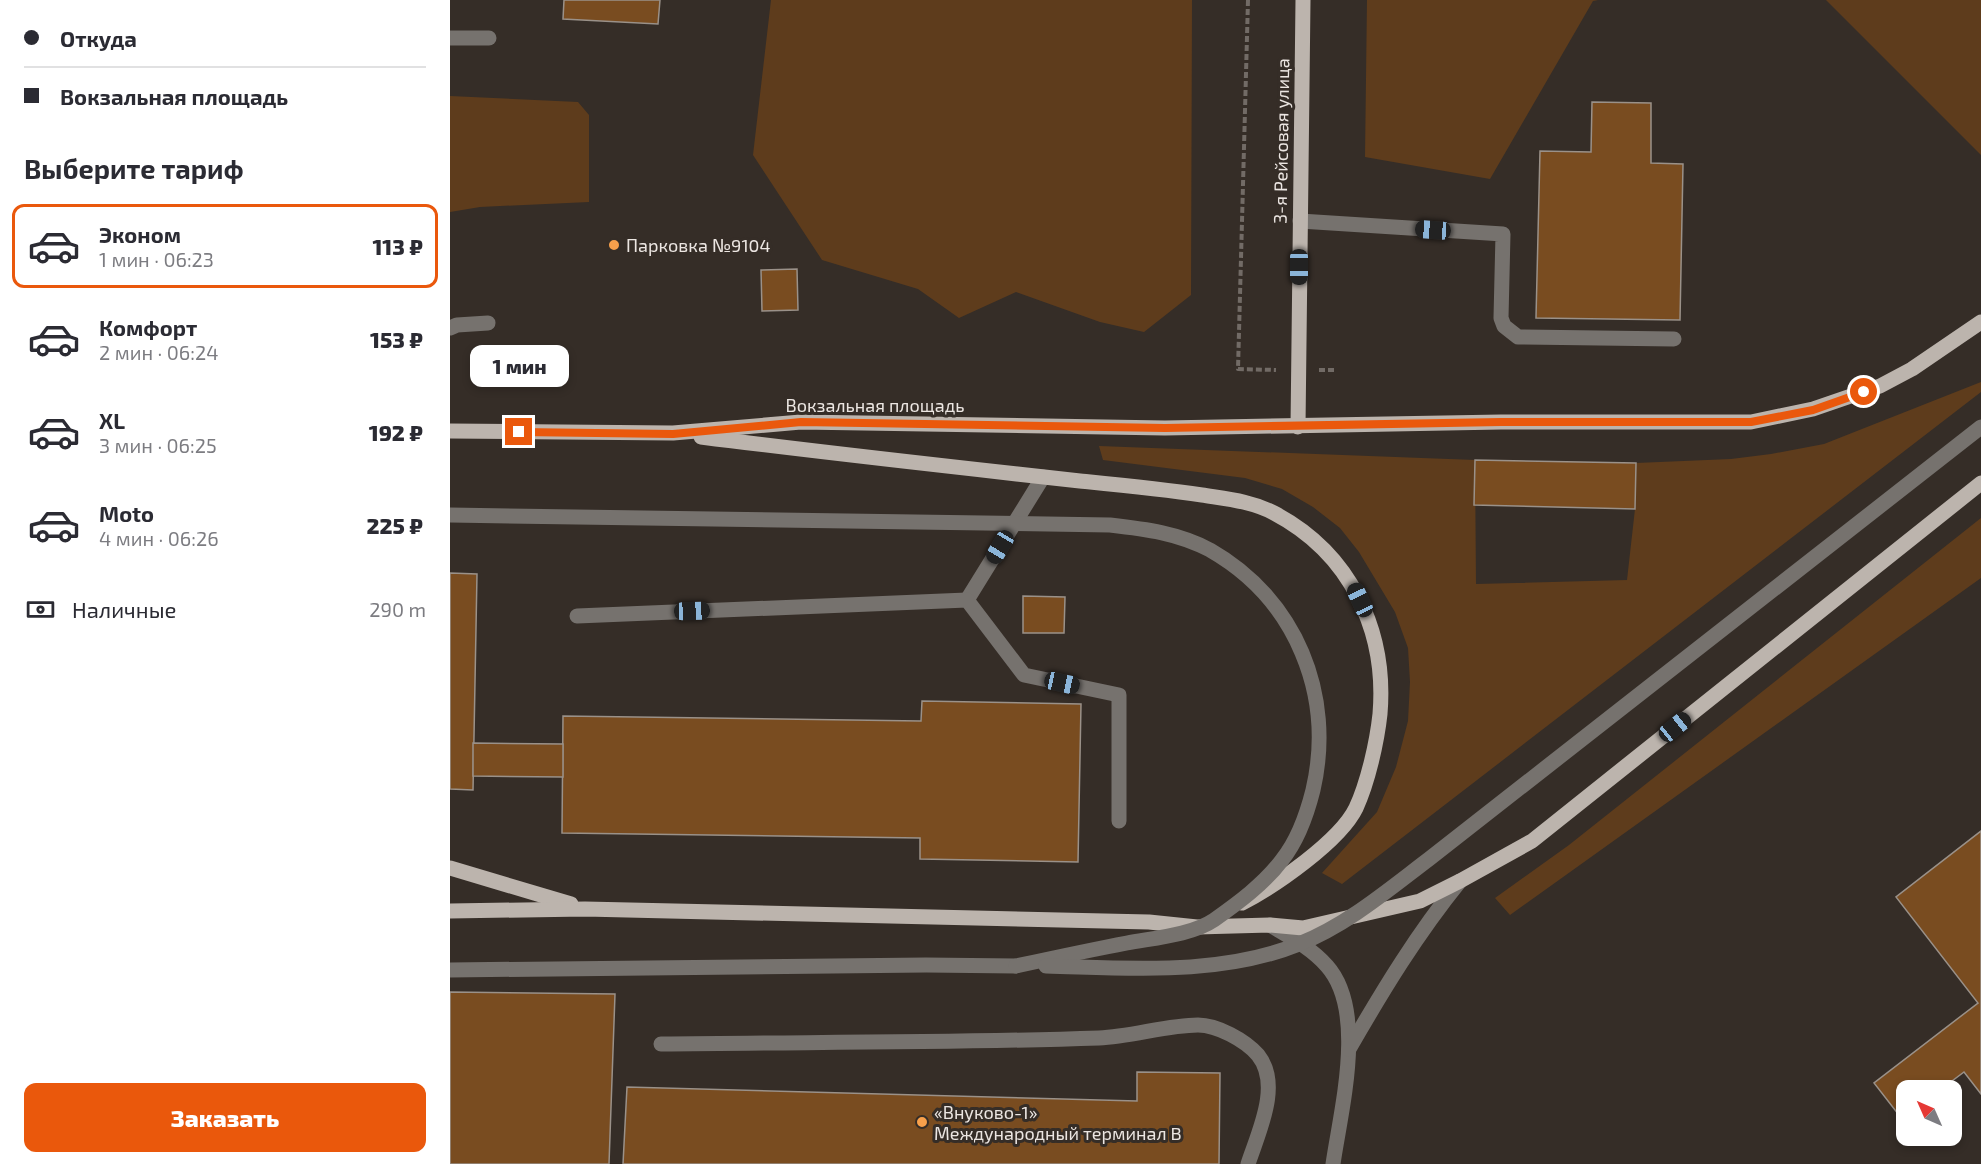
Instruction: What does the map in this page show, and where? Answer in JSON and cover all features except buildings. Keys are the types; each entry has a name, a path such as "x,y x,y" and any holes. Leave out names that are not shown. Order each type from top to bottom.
{"main road":[{"name":"3-я Рейсовая улица","path":"1298,427 1303,0"},
{"name":"Вокзальная площадь","path":"451,431 673,434 801,422 1165,428 1501,422 1751,422 1813,410 1880,386 1912,369 1981,322"},
{"path":"673,434 1181,492 1247,502 1273,512 1298,527 1337,563 1354,587 1366,613 1379,669 1381,697 1379,724 1355,809 1337,832 1312,856 1268,890 1197,927"},
{"path":"450,910 585,909 1149,922 1197,927 1270,925 1303,928 1420,901 1533,841 1981,483"},
{"path":"450,868 585,909"}],"street":[{"path":"450,38 489,38"},
{"path":"1300,221 1503,234 1501,318 1504,326 1518,337 1674,339"},
{"path":"452,324 488,323"},
{"path":"450,969 926,965 1202,967 1250,958 1299,944 1339,924 1429,859 1981,427"},
{"path":"967,600 1043,477"},
{"path":"450,515 1110,525 1169,533 1209,550 1230,562 1280,611 1303,653 1311,679 1320,724 1320,751 1309,806 1297,834 1283,860 1257,888 1212,922 1173,936 1016,966"},
{"path":"577,616 967,600"},
{"path":"967,600 1024,675 1119,695 1119,821"},
{"path":"1350,1049 1409,948 1460,881"},
{"path":"1270,925 1311,950 1328,967 1338,983 1347,1008 1350,1049 1333,1164"},
{"path":"662,1044 1102,1038 1199,1025 1221,1030 1244,1044 1258,1056 1266,1073 1269,1091 1248,1164"}],"path":[{"path":"1248,0 1238,369 1334,370"}],"shaded area":[{"path":"771,0 1192,0 1191,295 1144,332 1100,322 1016,292 959,318 918,289 822,260 753,155"},
{"path":"1367,0 1598,0 1593,1 1490,179 1365,157"},
{"path":"1826,0 1981,0 1981,155"},
{"path":"450,96 578,102 589,115 589,202 480,207 450,212"},
{"path":"1981,382 1981,392 1342,884 1322,873 1377,812 1396,767 1408,721 1410,682 1408,648 1395,612 1359,552 1340,528 1313,507 1282,489 1245,478 1103,460 1099,446 1475,460 1476,584 1627,580 1635,509 1636,463 1731,459 1824,444"},
{"path":"1981,518 1981,578 1510,915 1495,898 1569,845"}],"place":[{"name":"Парковка №9104","path":"614,245"},
{"name":"«Внуково-1» Международный терминал B","path":"922,1122"}],"route":[{"path":"519,432 673,434 801,422 1165,428 1501,422 1751,422 1813,410 1864,392"}]}
